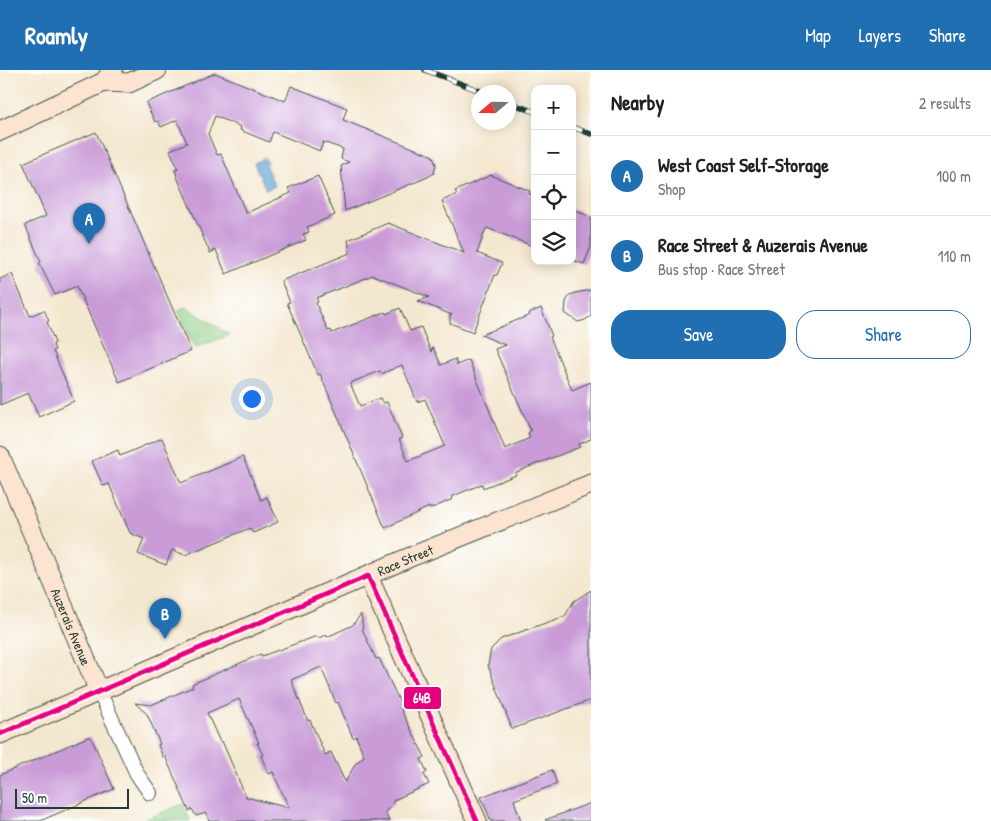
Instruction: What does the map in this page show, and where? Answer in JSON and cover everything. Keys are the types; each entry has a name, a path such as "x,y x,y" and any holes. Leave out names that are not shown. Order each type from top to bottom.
{"main road":[{"path":"0,131 108,76 129,83 158,70"},
{"name":"Auzerais Avenue","path":"0,456 99,691"},
{"name":"Race Street","path":"0,734 452,540 591,484"},
{"path":"368,576 477,821"}],"street":[{"name":"Auzerais Avenue","path":"99,691 137,774 150,793"}],"green space":[{"path":"186,307 230,335 194,348 178,310"},
{"path":"183,804 190,821 141,821"}],"water":[{"path":"265,158 268,163 265,164 275,186 266,190 254,163"}],"building":[{"path":"215,73 285,101 291,86 347,108 343,120 433,156 436,165 434,173 345,211 341,166 349,162 341,159 343,149 323,142 320,151 273,132 269,142 240,130 241,127 215,116 208,134 217,155 221,154 246,213 291,193 288,188 318,176 335,215 307,227 309,232 303,234 306,240 226,274 216,250 210,253 175,170 178,169 170,150 187,143 177,120 161,127 158,121 155,122 146,103"},
{"path":"96,132 191,351 119,382 77,286 55,295 39,263 41,262 25,225 46,216 23,163"},
{"path":"491,175 530,191 529,194 531,195 531,245 487,228 485,231 477,253 502,263 497,275 495,275 473,332 450,323 450,315 452,315 418,301 429,297 373,275 316,298 318,302 316,303 328,331 331,330 332,333 400,308 410,331 421,327 431,352 433,347 441,365 455,359 457,365 469,360 505,449 530,438 528,433 531,431 495,349 505,345 481,335 530,315 529,313 541,308 552,336 550,337 572,390 591,382 591,439 579,444 580,447 515,473 516,475 483,488 482,484 451,497 453,499 430,509 429,507 385,528 320,374 318,375 287,303 290,302 281,281 350,253 348,240 388,223 464,253 442,201 457,194 455,191","holes":["402,365 417,402 425,399 445,446 408,461 399,439 402,438 387,402 383,403 380,398 360,406 350,383 380,371 381,374"]},
{"path":"576,211 591,217 591,247 584,264 576,261"},
{"path":"12,274 30,316 44,310 55,343 53,344 55,350 53,351 74,401 39,417 28,393 0,405 0,279"},
{"path":"591,290 591,316 578,322 565,313 566,302 569,296"},
{"path":"162,438 181,483 243,457 261,500 267,497 278,522 253,533 250,528 185,555 172,550 166,565 138,554 144,539 130,533 109,484 103,486 92,461 118,450 120,456"},
{"path":"591,590 591,700 512,729 488,665 491,649 501,639 565,616 574,601"},
{"path":"361,614 363,631 376,659 379,658 403,709 401,710 425,757 421,759 427,772 424,774 429,784 394,800 385,812 389,821 209,821 206,813 196,816 192,809 189,811 165,756 163,757 158,745 160,744 147,714 135,703 151,705 193,687 192,684 261,654 262,656 317,636 318,638 326,635 327,637 353,625","holes":["321,667 336,703 338,702 353,738 356,736 364,756 356,763 345,782 331,752 325,755 291,680","239,699 259,743 257,743 263,755 261,756 269,774 273,772 289,808 246,797 222,741 220,742 207,713"]},
{"path":"91,737 114,789 40,821 0,821 0,775"},
{"path":"552,770 557,784 514,800 521,821 491,821 481,797"},
{"path":"591,803 591,821 545,820"}],"railway":[{"path":"425,70 471,87"},
{"path":"516,105 531,111"},
{"path":"576,128 591,134"}],"transit line":[{"name":"64B","path":"368,576 477,821"},
{"name":"64B","path":"0,734 368,576"}],"place":[{"name":"West Coast Self-Storage","path":"89,244"},
{"name":"Race Street & Auzerais Avenue","path":"165,639"}]}
